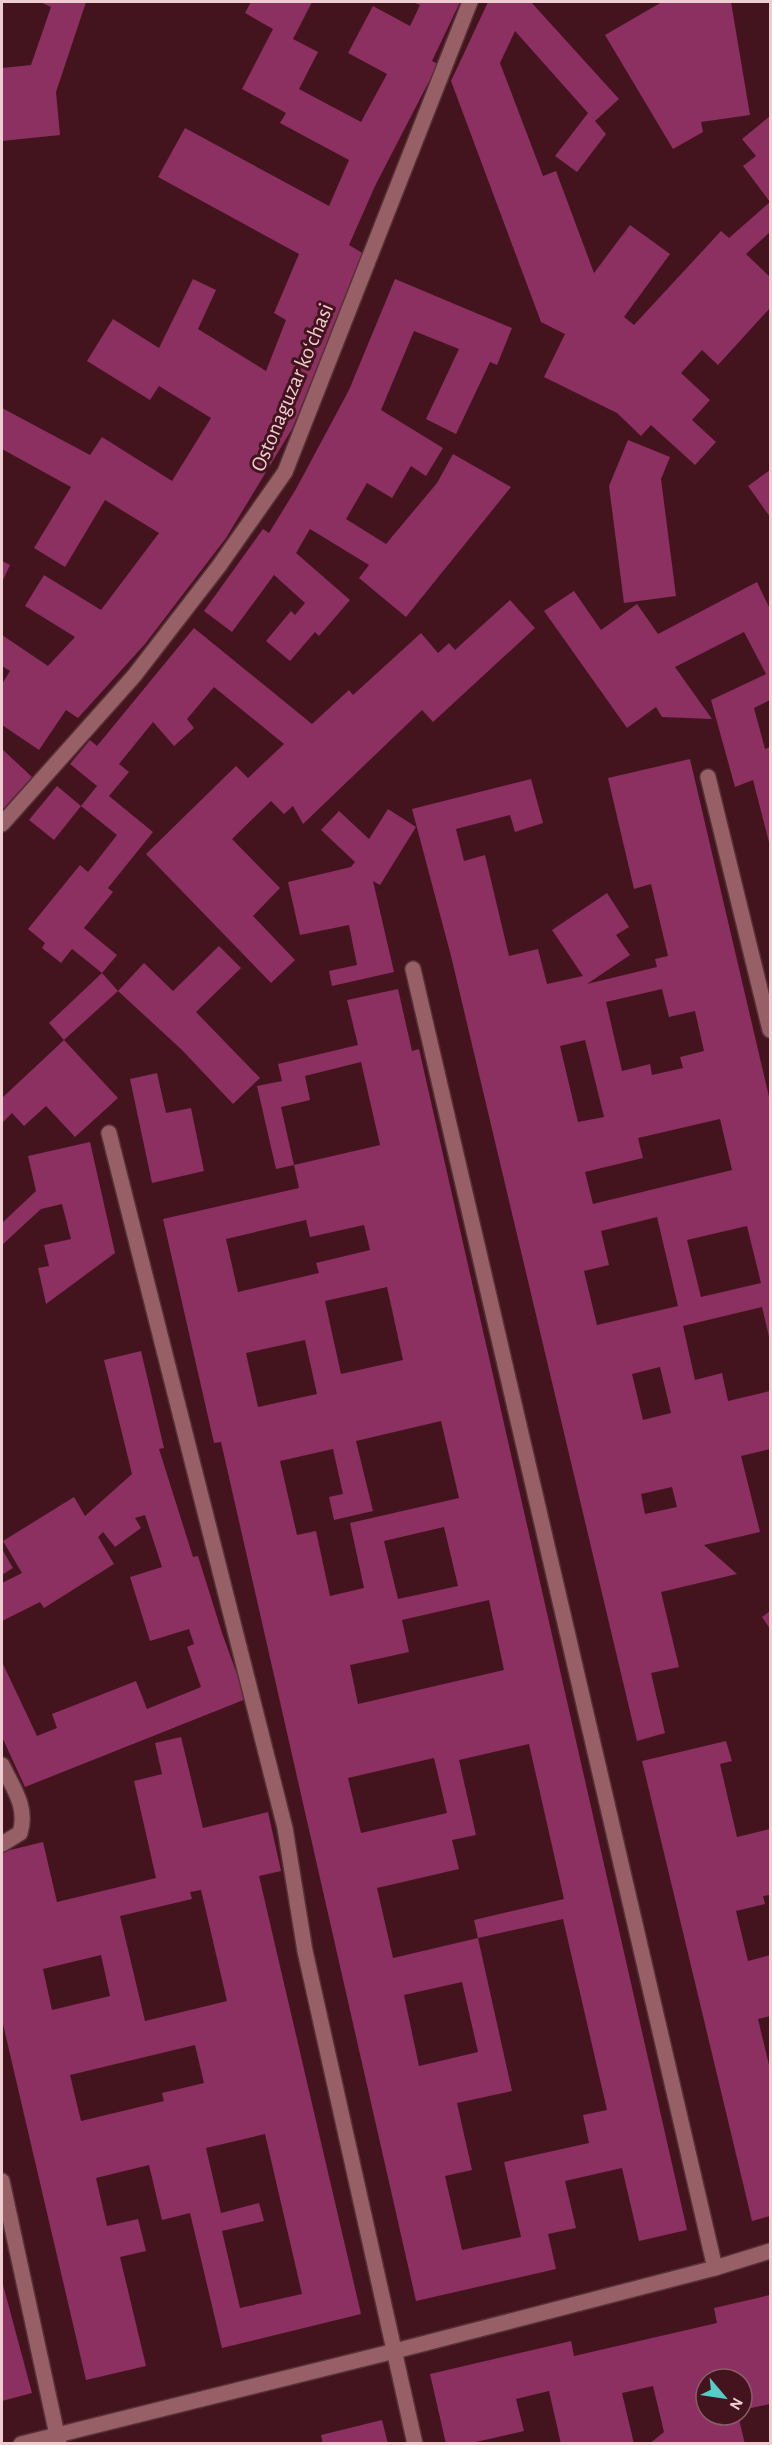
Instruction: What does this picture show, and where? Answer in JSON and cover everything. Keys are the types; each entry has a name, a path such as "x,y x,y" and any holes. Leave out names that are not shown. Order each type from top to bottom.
{"street":[{"name":"Ostonaguzar koʻchasi","path":"2,824 134,676 219,566 285,472 470,2"},
{"path":"708,777 771,1030"},
{"path":"413,969 715,2268"},
{"path":"109,1133 285,1828 305,1950 415,2444"},
{"path":"2,1765 18,1798 24,1819 20,1833 2,1844"},
{"path":"2,2181 58,2439"},
{"path":"21,2444 58,2439 715,2268 771,2250"}],"building":[{"path":"40,2 86,2 56,92 60,135 2,141 2,68 31,65 51,7"},
{"path":"251,2 312,2 293,39 318,52 299,89 361,122 387,74 348,53 373,6 410,26 420,5 413,2 460,2 432,61 438,64 375,186 349,245 364,254 292,429 226,538 145,644 78,718 66,710 39,750 2,725 2,684 10,671 2,666 2,635 48,666 75,637 25,606 44,575 101,610 159,533 105,500 65,567 34,548 71,487 2,449 2,408 90,455 102,437 172,481 211,418 159,386 150,400 87,361 113,319 159,348 193,279 216,290 198,329 266,371 286,320 274,313 299,254 158,177 185,128 329,206 349,160 280,123 286,113 242,89 273,29 245,13"},
{"path":"488,2 531,2 619,99 595,121 606,134 577,172 555,156 588,113 515,31 500,63 543,176 556,171 594,273 630,225 670,254 624,317 634,325 721,231 729,238 770,202 770,232 746,254 770,277 770,308 718,365 702,350 681,373 710,400 692,420 716,442 695,465 651,425 641,436 617,413 544,377 565,334 541,322 451,81"},
{"path":"662,2 731,2 750,115 701,122 703,132 673,149 605,35"},
{"path":"770,116 770,202 743,166 756,156 742,139"},
{"path":"395,279 512,328 497,365 490,362 456,434 426,419 459,349 414,331 381,410 443,448 426,476 411,466 392,498 367,483 346,519 386,544 437,483 453,454 511,487 406,617 359,578 369,565 310,529 296,553 350,600 319,636 315,632 290,661 266,641 291,611 295,615 305,603 274,575 232,632 204,611 263,529 269,533 296,489 349,390"},
{"path":"628,440 670,457 661,479 676,596 624,603 609,486"},
{"path":"770,470 770,517 748,486"},
{"path":"2,561 10,565 2,582"},
{"path":"757,582 770,609 770,700 754,708 765,749 770,747 770,846 753,780 735,787 711,700 766,674 744,632 675,667 712,719 662,717 656,707 627,728 544,611 574,591 601,630 637,604 658,634"},
{"path":"510,600 535,628 433,722 422,710 303,824 293,806 284,814 271,801 232,839 280,888 253,916 295,960 271,983 146,854 236,766 248,778 284,744 214,687 187,719 194,728 174,746 153,722 119,764 129,772 109,796 153,832 108,888 113,892 84,928 117,955 102,973 72,949 61,963 42,948 45,943 28,929 80,865 88,872 117,835 81,806 97,786 70,764 90,740 97,746 194,628 312,724 349,690 353,695 421,633 438,653 449,643 455,650"},
{"path":"2,749 32,777 2,810"},
{"path":"690,759 770,1101 770,1341 762,1307 683,1326 695,1380 722,1373 728,1401 770,1391 770,1449 741,1456 760,1532 704,1545 737,1574 661,1592 679,1667 651,1673 665,1733 637,1741 451,956 412,809 531,779 543,823 515,832 510,815 456,829 464,861 485,855 509,956 538,949 547,984 583,976 552,930 607,893 629,927 616,935 630,955 587,984 657,967 655,959 668,956 651,884 634,889 608,778","holes":["662,989 669,1017 695,1011 704,1051 680,1057 683,1068 652,1075 650,1064 622,1071 606,1002","585,1040 604,1117 578,1122 560,1046","720,1119 732,1170 593,1204 585,1172 643,1158 638,1138","657,1217 678,1306 597,1325 584,1271 609,1265 601,1231","747,1226 761,1283 701,1297 687,1240","660,1367 671,1413 643,1420 632,1374","672,1487 677,1507 645,1514 641,1494"]},
{"path":"57,786 81,806 54,840 29,820"},
{"path":"388,809 416,827 380,885 373,881 394,972 332,986 329,971 357,965 349,925 300,935 288,882 351,867 355,862 321,830 339,811 369,839"},
{"path":"219,946 241,968 196,1012 260,1078 233,1104 182,1050 118,991 144,963 173,991"},
{"path":"102,973 118,991 64,1040 49,1023"},
{"path":"398,989 412,1051 419,1049 687,2230 639,2241 622,2168 565,2181 576,2228 548,2234 556,2269 416,2301 221,1442 214,1443 163,1219 299,1188 294,1165 276,1169 257,1086 282,1081 278,1064 358,1045 347,1000","holes":["361,1062 380,1145 294,1165 281,1107 310,1100 305,1076","306,1220 310,1237 364,1225 370,1250 316,1263 319,1273 238,1292 226,1239","387,1287 403,1360 341,1374 325,1301","305,1340 317,1394 258,1407 246,1353","441,1421 459,1498 350,1523 364,1588 330,1596 316,1531 297,1535 280,1461 333,1449 343,1494 329,1497 334,1520 373,1511 356,1441","444,1527 458,1586 398,1599 384,1541","489,1600 504,1670 358,1704 350,1665 409,1652 402,1620","529,1744 564,1899 474,1920 478,1938 393,1958 377,1888 459,1869 452,1840 476,1835 459,1760","434,1758 447,1813 361,1833 348,1778","563,1919 607,2110 583,2115 589,2143 504,2162 521,2237 462,2250 445,2176 472,2170 457,2103 512,2091 478,1938","462,1982 478,2052 419,2066 404,1995"]},
{"path":"64,1040 118,1098 75,1137 46,1106 24,1126 12,1113 2,1123 2,1098"},
{"path":"157,1073 166,1113 191,1108 204,1171 152,1183 130,1079"},
{"path":"90,1142 115,1253 46,1304 38,1268 49,1266 44,1245 71,1239 62,1204 41,1209 2,1245 2,1223 36,1191 28,1156"},
{"path":"141,1351 164,1448 159,1449 193,1557 198,1556 246,1699 25,1787 2,1737 2,1662 37,1736 57,1728 52,1714 136,1681 147,1709 201,1687 187,1647 194,1644 189,1629 150,1641 130,1577 162,1567 145,1515 135,1518 141,1528 115,1547 103,1532 98,1537 114,1564 44,1608 40,1602 2,1621 2,1583 22,1573 3,1541 74,1497 85,1516 132,1474 104,1360"},
{"path":"2,1549 13,1568 2,1575"},
{"path":"770,1611 770,1629 762,1617"},
{"path":"181,1737 203,1828 268,1812 281,1871 259,1876 361,2314 222,2348 190,2213 162,2220 149,2165 96,2178 107,2226 138,2219 146,2251 120,2257 146,2366 86,2380 2,2020 2,1852 43,1842 57,1902 156,1878 134,1781 162,1774 155,1743","holes":["201,1890 227,2001 145,2021 120,1916 192,1899 190,1892","101,1955 110,1996 52,2010 43,1969","195,2045 204,2083 162,2093 164,2101 81,2121 70,2075","265,2134 302,2294 240,2308 222,2231 264,2221 259,2203 221,2213 206,2148"]},
{"path":"726,1741 732,1761 720,1764 737,1837 770,1829 770,1895 763,1896 765,1904 736,1911 748,1961 770,1955 770,2016 758,2019 770,2069 770,2216 752,2221 642,1761"},
{"path":"2,2281 32,2393 2,2401"},
{"path":"770,2295 770,2404 754,2407 754,2367 694,2367 694,2427 741,2427 745,2444 649,2444 664,2432 653,2386 622,2393 634,2444 561,2444 549,2391 516,2399 524,2431 467,2444 446,2444 430,2374 571,2341 574,2356 717,2323 714,2308"},
{"path":"382,2420 388,2444 323,2444 321,2435"}]}
